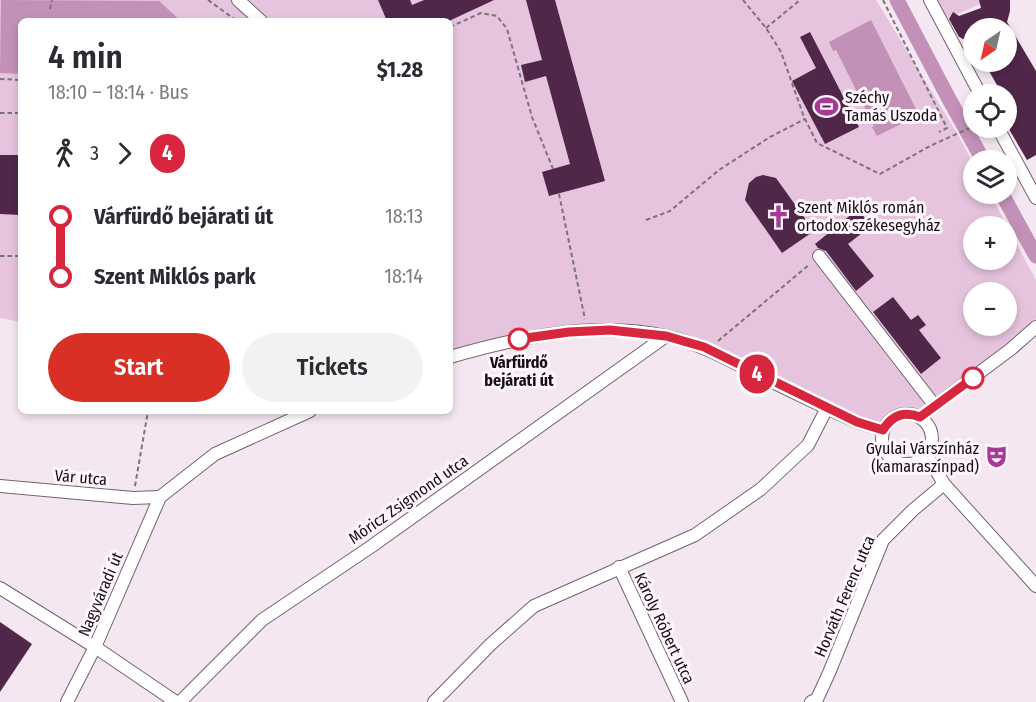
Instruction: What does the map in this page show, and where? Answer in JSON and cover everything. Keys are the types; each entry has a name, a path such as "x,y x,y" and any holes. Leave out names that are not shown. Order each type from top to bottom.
{"street":[{"path":"238,0 258,18"},
{"path":"930,0 975,84"},
{"path":"1003,138 1036,198"},
{"path":"819,256 935,406"},
{"path":"920,417 1011,349 1036,327"},
{"path":"453,356 519,339 569,332 610,330 666,336 708,350 857,422 883,430"},
{"name":"Móricz Zsigmond utca","path":"178,702 262,620 372,546 666,336"},
{"name":"Károly Róbert utca","path":"434,702 491,644 534,606 695,535 761,489 808,445 827,408"},
{"path":"160,497 214,454 303,414"},
{"path":"912,414 920,417 927,422 931,430 931,448 927,455 912,464 894,461 883,447 883,430 894,417 912,414"},
{"path":"927,455 944,484 1036,586"},
{"name":"Horváth Ferenc utca","path":"811,702 816,699 829,673 883,540 913,510 944,484"},
{"name":"Vár utca","path":"0,486 133,498 160,497"},
{"name":"Nagyváradi út","path":"70,700 160,497"},
{"name":"Károly Róbert utca","path":"619,567 682,702"},
{"path":"0,588 178,702"}],"path":[{"path":"50,9 52,0"},
{"path":"208,0 233,18"},
{"path":"743,0 766,28 781,52 805,119 817,143 880,174 963,131"},
{"path":"766,28 800,0"},
{"path":"883,0 946,128 939,132"},
{"path":"453,26 481,13 497,16 507,29 532,117 553,169"},
{"path":"0,79 18,80"},
{"path":"0,113 18,113"},
{"path":"646,220 670,210 719,170 770,137 805,119"},
{"path":"559,194 587,331"},
{"path":"0,255 18,256"},
{"path":"708,350 819,256"},
{"path":"133,498 147,414"}],"shaded area":[{"path":"0,0 876,0 966,150 963,150 963,204 995,204 1002,216 963,216 963,270 1017,270 1017,244 1036,280 1036,319 1011,349 920,417 912,414 895,417 883,430 704,347 610,330 453,356 453,18 18,18 18,321 0,318"},
{"path":"1,0 159,1 178,18 18,18 18,74 0,73"},
{"path":"930,0 990,0 941,21"},
{"path":"871,20 919,115 877,136 836,50 833,51 829,42"}],"building":[{"path":"378,0 410,0 412,5 424,0 494,0 453,19 386,18"},
{"path":"526,0 555,0 605,181 549,196 542,172 570,164 546,76 525,82 521,65 542,60"},
{"path":"979,0 1010,0 1008,18 963,18 963,39 959,37 949,19 953,12 959,16 981,8"},
{"name":"Széchy Tamás Uszoda","path":"810,32 859,127 825,144 792,81 816,68 800,37"},
{"path":"1017,39 1036,71 1036,155 1027,160 1014,138 1017,138 1017,84 996,84 990,72 1017,72"},
{"path":"0,155 18,155 18,215 0,214"},
{"name":"Szent Miklós román ortodox székesegyház","path":"763,175 776,178 814,231 782,253 745,200 749,183"},
{"path":"858,209 871,226 848,244 874,276 856,291 826,251 815,244"},
{"path":"893,297 911,320 918,315 926,325 919,330 941,358 921,374 873,312"},
{"path":"0,622 32,644 0,692"}],"waterway":[{"path":"897,0 977,150"},
{"path":"1007,204 1036,256"}],"bus line":[{"name":"4","path":"519,339 569,332 610,330 666,336 704,347 857,422 883,430 894,417 903,414 920,417 973,378"}],"place":[{"name":"Széchy Tamás Uszoda","path":"827,106"},
{"name":"Szent Miklós román ortodox székesegyház","path":"779,216"},
{"name":"Várfürdő bejárati út","path":"519,339"},
{"name":"Gyulai Várszínház (kamaraszínpad)","path":"997,457"}]}
